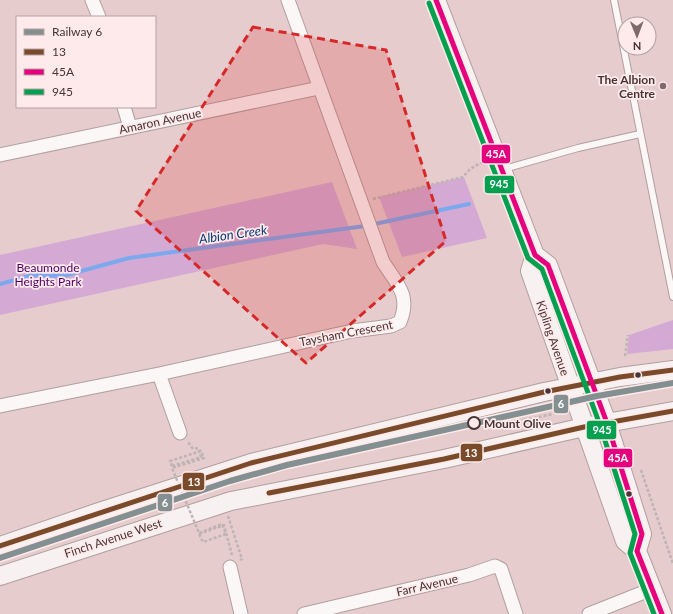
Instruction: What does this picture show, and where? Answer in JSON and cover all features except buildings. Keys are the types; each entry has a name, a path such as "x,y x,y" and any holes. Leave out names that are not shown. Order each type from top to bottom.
{"main road":[{"name":"Kipling Avenue","path":"436,0 535,255 548,265 607,423 642,534 637,551"},
{"name":"Kipling Avenue","path":"535,255 530,270 584,427 625,541 637,551 662,614"},
{"path":"0,546 251,463 570,386 673,370"},
{"name":"Finch Avenue West","path":"0,576 231,501 444,459 584,427 673,410"}],"street":[{"path":"92,0 99,16"},
{"name":"Taysham Crescent","path":"0,406 159,374 352,331 391,326 400,322 404,311 404,296 383,262 288,0"},
{"name":"Amaron Avenue","path":"0,155 319,88"},
{"path":"124,108 130,127"},
{"path":"159,374 180,433"},
{"path":"233,562 241,614"},
{"name":"Farr Avenue","path":"304,614 469,575 495,566 501,569 516,614"},
{"path":"589,614 652,589"}],"lane":[{"path":"614,0 673,297"},
{"path":"498,163 578,148 640,134"}],"path":[{"path":"361,201 463,178 470,169 498,163"},
{"path":"625,356 628,335"},
{"path":"524,420 553,414"},
{"path":"180,433 194,450 198,448 201,457 172,466 170,461 201,451 204,458 172,468 199,533 222,524 226,534 203,542 199,534 224,525 233,562 242,559 227,515"},
{"path":"641,470 673,564"}],"highlighted area":[{"path":"253,27 386,50 446,241 306,363 136,211"}],"green space":[{"path":"464,177 487,238 402,257 379,197"},
{"name":"Beaumonde Heights Park","path":"332,182 357,249 323,244 0,315 0,255"},
{"path":"673,320 673,349 627,354 629,335"}],"waterway":[{"name":"Albion Creek","path":"0,284 33,275 63,276 129,258 365,226 469,204"}],"rail line":[{"name":"6","path":"0,558 230,481 287,465 597,396 673,383"}],"transit line":[{"name":"45A","path":"436,0 535,255 548,265 607,423 642,534 637,551 662,614"},
{"name":"945","path":"429,3 528,258 542,269 600,425 635,534 630,553 654,614"},
{"name":"13","path":"0,546 251,463 544,392 620,377 673,370"},
{"name":"13","path":"269,493 444,459 584,427 673,411"}],"place":[{"name":"The Albion Centre","path":"663,86"},
{"name":"Mount Olive","path":"474,423"}]}
